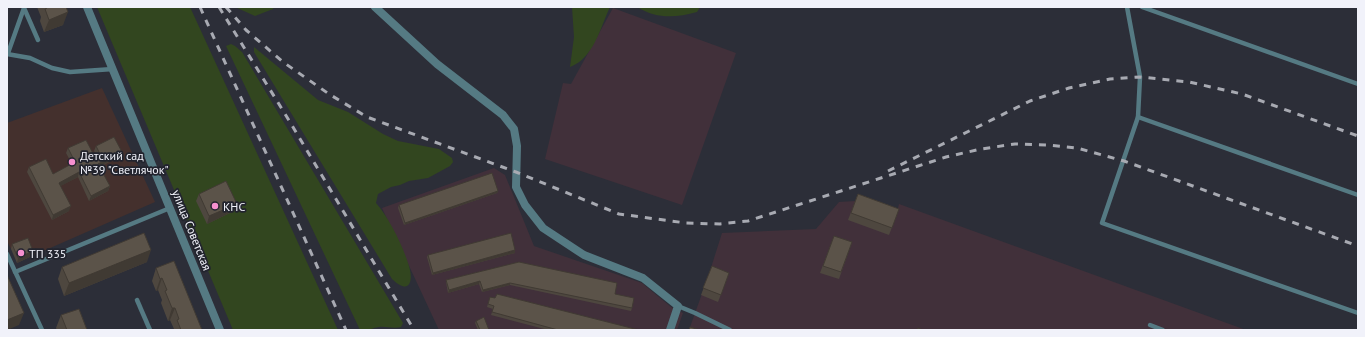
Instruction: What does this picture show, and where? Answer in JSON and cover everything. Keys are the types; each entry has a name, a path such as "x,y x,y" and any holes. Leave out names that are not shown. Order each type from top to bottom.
{"street":[{"name":"улица Советская","path":"87,7 220,330"},
{"path":"376,7 437,64 503,116 514,129 517,146 516,187 526,205 543,228 584,255 643,278 678,306 670,330"}],"lane":[{"path":"1127,7 1140,78 1138,117 1102,223 1358,313"},
{"path":"1142,7 1358,84"},
{"path":"24,8 8,53 30,58 52,68 70,72 113,69"},
{"path":"24,8 38,40"},
{"path":"1138,117 1358,195"},
{"path":"15,272 170,208"},
{"path":"7,254 42,330"},
{"path":"137,300 150,330"},
{"path":"678,306 730,330"},
{"path":"1150,325 1163,330"}],"shaded area":[{"path":"613,8 736,53 682,205 545,159 563,83 571,84"},
{"name":"Детский сад №39 \"Светлячок\"","path":"102,88 155,202 32,256 11,249 7,241 7,123"},
{"path":"494,168 505,175 534,246 642,283 671,307 683,313 677,330 439,330 382,208"},
{"path":"855,201 896,216 899,204 1246,330 689,330 722,233 816,229 839,202"}],"green space":[{"path":"97,7 190,7 338,330 233,330"},
{"path":"235,7 274,7 273,9 255,16"},
{"path":"572,7 610,7 591,50 578,63 570,67 574,37"},
{"path":"637,7 700,7 697,12 666,16 652,14"},
{"path":"231,44 242,52 403,323 401,327 376,327 360,330 226,46"},
{"path":"254,47 318,100 348,112 383,134 398,141 439,149 452,158 453,162 450,166 428,178 409,181 391,187 378,194 376,203 386,216 395,232 410,269 411,280 407,286 398,284 392,279 254,52"}],"building":[{"path":"47,7 66,7 68,12 49,20 45,9"},
{"path":"114,137 122,152 98,164 110,186 91,196 79,172 59,183 71,206 53,215 29,167 46,159 53,174 75,162 68,148 86,140 96,159 101,156 96,146"},
{"path":"492,173 498,191 405,223 399,205"},
{"name":"КНС","path":"226,181 237,204 209,216 199,194"},
{"path":"858,194 899,209 892,228 851,213"},
{"path":"144,233 151,250 69,283 62,267"},
{"path":"511,233 515,250 433,273 428,255"},
{"path":"834,236 852,242 841,272 823,266"},
{"path":"28,238 33,251 18,258 12,244"},
{"path":"174,261 202,330 181,330 177,320 179,319 175,308 172,308 165,291 167,290 162,278 160,279 156,268"},
{"path":"519,262 617,283 615,294 634,298 632,308 510,283 483,290 480,281 449,290 446,280"},
{"path":"712,266 729,273 721,295 703,288"},
{"path":"7,275 24,313 7,320"},
{"path":"497,294 639,330 558,330 492,312 494,306 488,304 490,297 495,298"},
{"path":"79,309 87,330 67,330 61,315"},
{"path":"484,317 489,330 480,330 476,321"},
{"path":"690,327 700,330 689,330"}],"railway":[{"path":"200,7 346,330"},
{"path":"219,7 290,122 414,330"},
{"path":"226,7 246,30 283,62 329,94 367,117 516,172 619,214 686,223 720,224 748,221 946,157 981,149 1015,144 1048,145 1077,148 1124,161 1358,246"},
{"path":"888,171 1030,101 1069,88 1110,79 1140,77 1189,82 1242,94 1358,136"}],"place":[{"name":"Детский сад №39 \"Светлячок\"","path":"72,162"},
{"name":"КНС","path":"215,206"},
{"name":"ТП 335","path":"21,253"}]}
